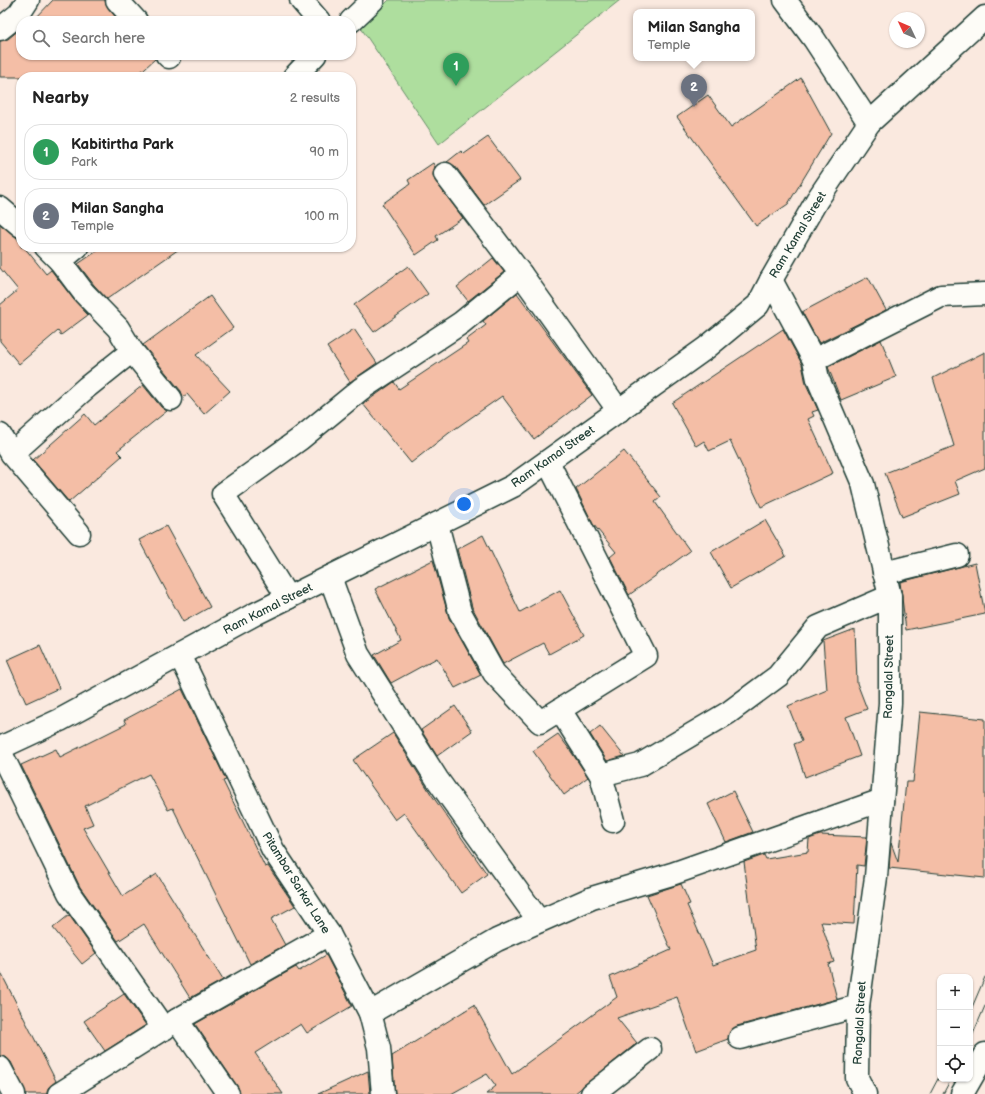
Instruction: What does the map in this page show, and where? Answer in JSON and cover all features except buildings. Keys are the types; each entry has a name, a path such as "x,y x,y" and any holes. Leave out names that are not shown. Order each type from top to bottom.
{"street":[{"path":"16,16 28,0"},
{"path":"118,0 132,16"},
{"path":"301,0 315,16"},
{"path":"356,16 373,0"},
{"path":"785,0 814,39 869,123"},
{"path":"0,29 16,16"},
{"name":"Ram Kamal Street","path":"0,748 60,720 288,598 513,486 706,348 758,306 771,280 817,200 869,123 985,17"},
{"path":"299,72 311,60"},
{"path":"445,174 521,274 619,411"},
{"path":"0,208 16,222"},
{"path":"53,254 84,293 118,328 132,351 171,399"},
{"path":"288,598 223,494 300,438 361,389 461,323 521,274"},
{"name":"Rangalal Street","path":"771,280 814,360 818,379 863,484 890,596 890,703 876,877 858,1006 857,1078 865,1094"},
{"path":"814,360 941,296 985,294"},
{"path":"12,454 87,387 132,351"},
{"path":"0,435 12,454 79,534"},
{"path":"437,524 460,612 494,673 540,722 646,656 548,462"},
{"path":"884,573 957,555"},
{"path":"330,577 358,654 437,779 539,921"},
{"path":"601,775 640,765 728,713 778,676 818,627 890,596"},
{"name":"Pitambar Sarkar Lane","path":"180,655 273,850 329,934 370,1013 379,1048 383,1094"},
{"path":"560,710 601,775 614,821"},
{"path":"0,751 69,893 170,1025 217,1075 228,1094"},
{"path":"370,1013 497,940 592,898 672,874 882,800"},
{"path":"59,1094 170,1025 329,934"},
{"path":"740,1038 858,1006"},
{"path":"592,1094 650,1049"},
{"path":"962,1094 985,1054"},
{"path":"0,1068 12,1093"}],"green space":[{"path":"389,0 620,0 439,144 361,28"}],"tram line":[{"path":"971,1010 985,977"},
{"path":"973,1034 985,1006"},
{"path":"930,1094 937,1081"},
{"path":"943,1094 949,1082"}],"place":[{"name":"Kabitirtha Park","path":"456,86"},
{"name":"Milan Sangha","path":"694,107"}]}
